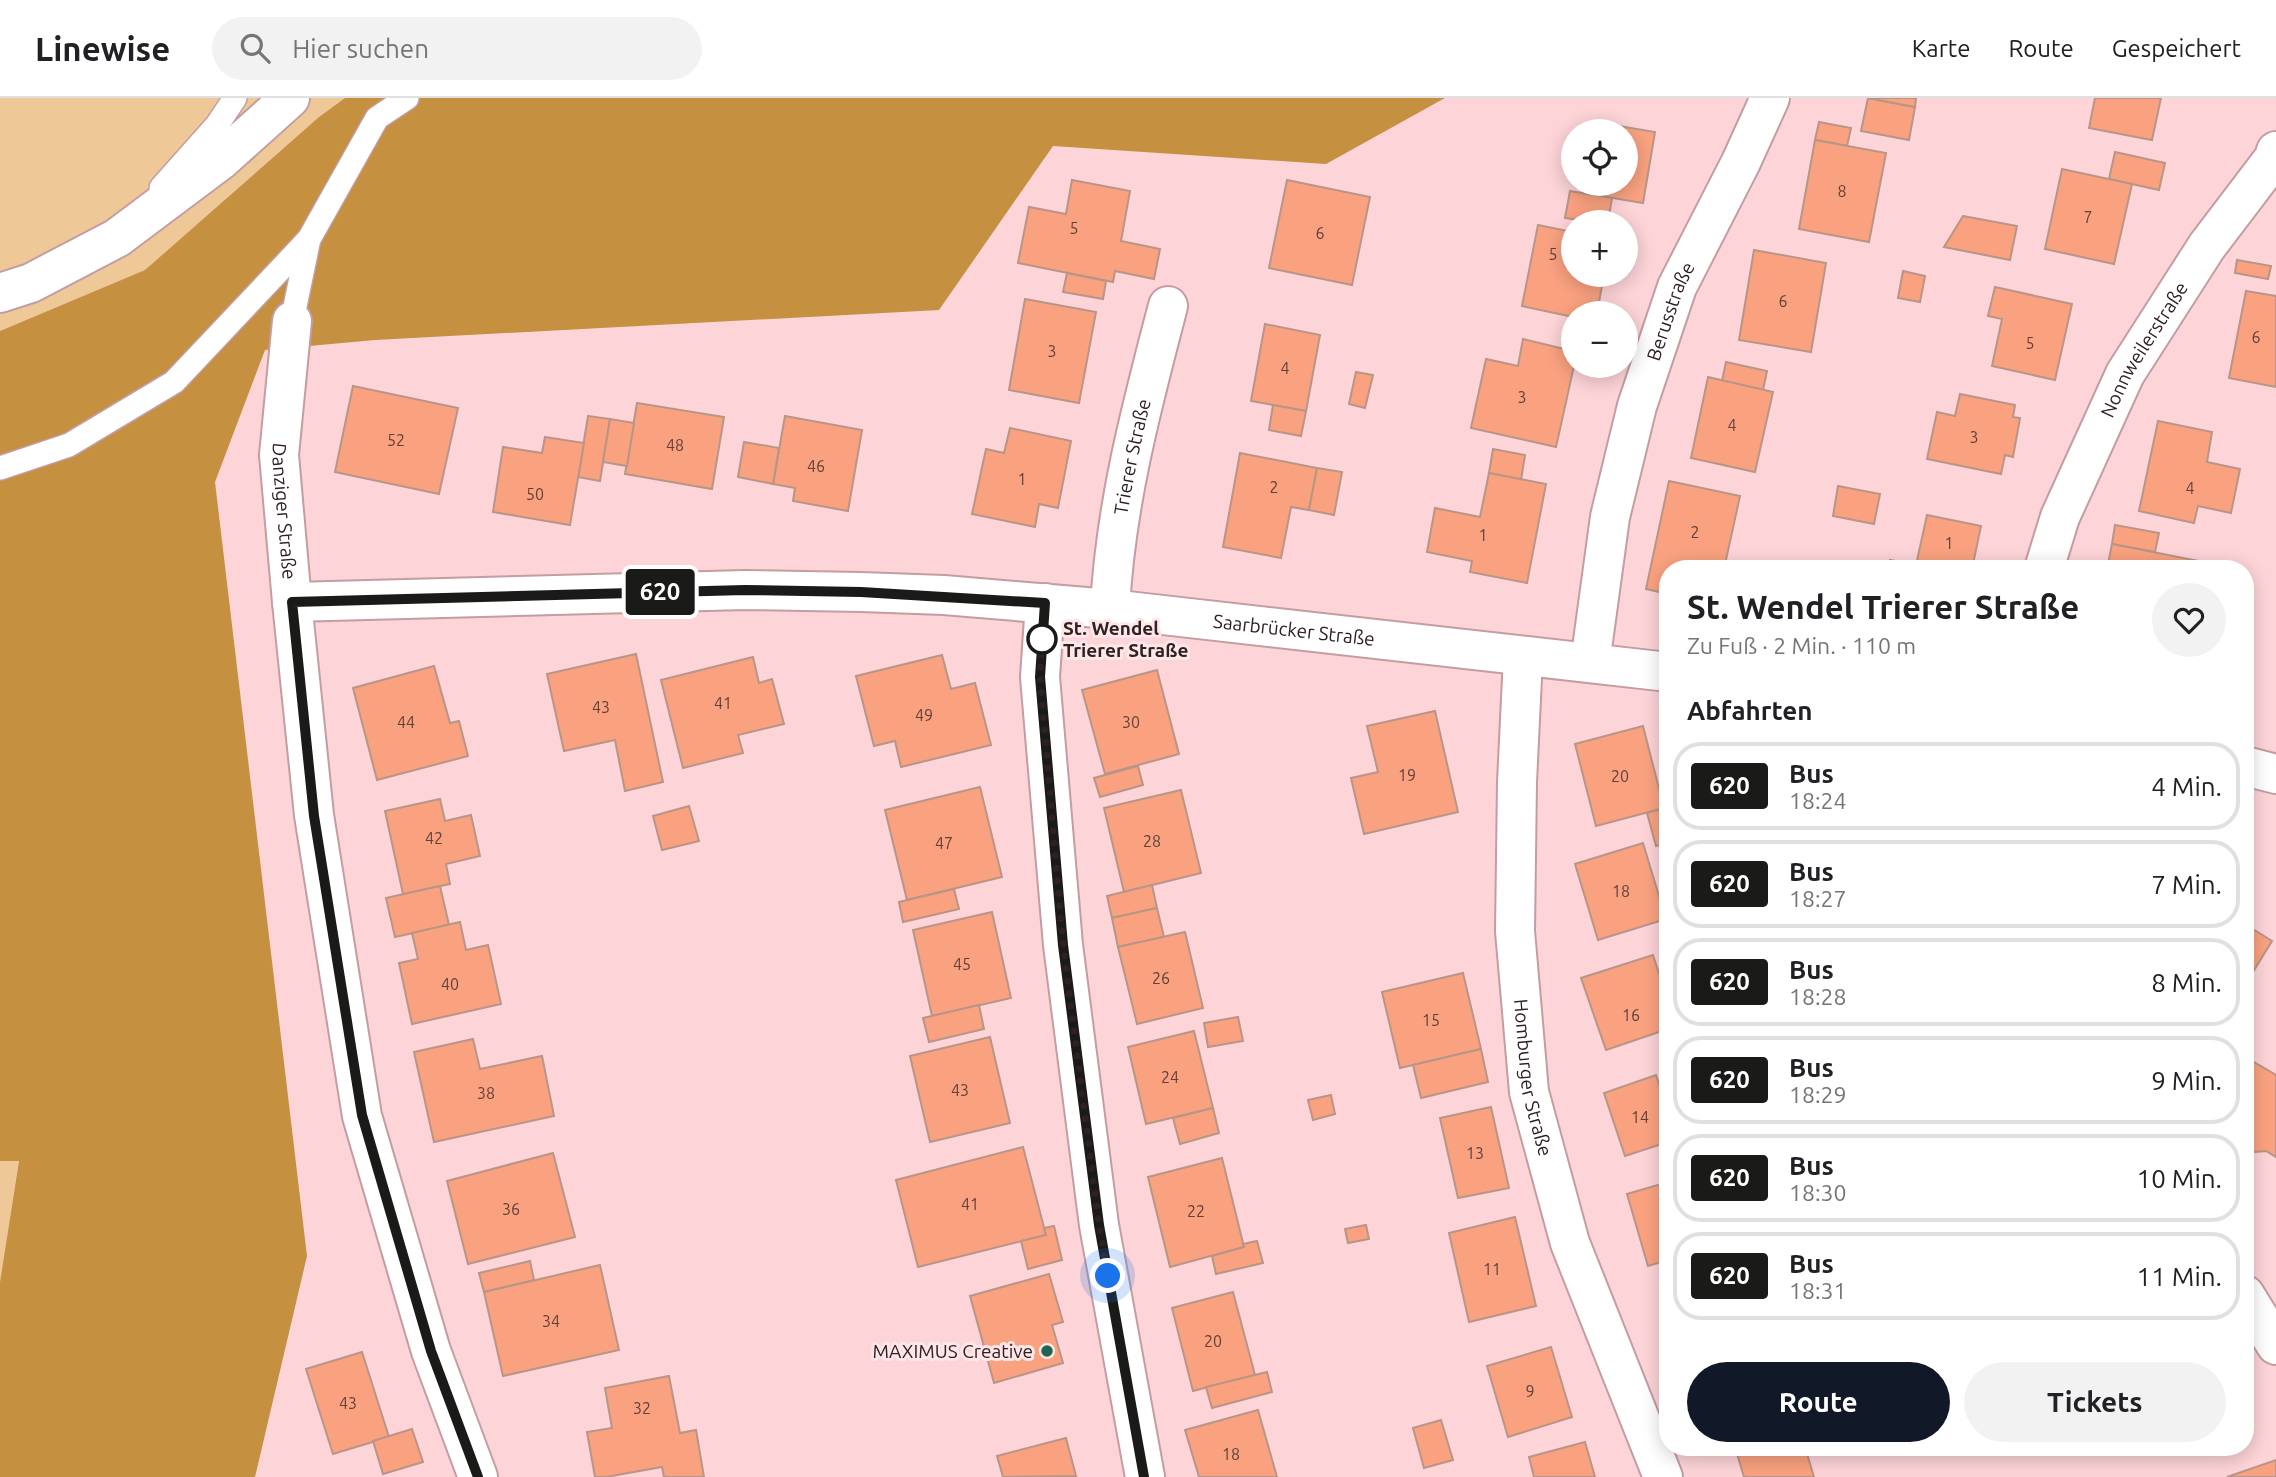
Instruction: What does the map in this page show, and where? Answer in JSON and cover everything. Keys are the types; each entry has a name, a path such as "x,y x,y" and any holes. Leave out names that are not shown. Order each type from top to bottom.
{"main road":[{"path":"0,293 30,283 117,238 221,160 290,98"},
{"name":"Berusstraße","path":"1590,663 1609,517 1637,406 1676,287 1741,162 1770,98"},
{"name":"Nonnweilerstraße","path":"2047,560 2060,517 2125,374 2207,246 2274,158 2276,151"},
{"name":"Trierer Straße","path":"1110,608 1112,560 1137,430 1168,306"},
{"name":"Danziger Straße","path":"292,321 279,455 314,816 362,1115 431,1351 478,1477"},
{"name":"Saarbrücker Straße","path":"292,602 745,590 861,592 1110,608 1659,671"},
{"path":"1045,603 1040,677 1063,945 1099,1225 1144,1477"},
{"name":"Homburger Straße","path":"1523,657 1517,782 1515,930 1529,1091 1570,1243 1663,1477"},
{"path":"2254,768 2276,774"},
{"path":"2254,1310 2276,1345"}],"lane":[{"path":"117,238 217,125 235,98"},
{"path":"0,468 69,445 174,382 309,239 377,118 407,98"},
{"path":"292,321 309,239"}],"shaded area":[{"path":"0,98 345,98 319,117 145,270 0,331"},
{"path":"345,98 1445,98 1326,164 1053,146 939,310 375,340 265,350 215,482 307,1256 255,1477 0,1477 0,1282 19,1161 0,1161 0,331 145,270 319,117"},
{"path":"19,1160 0,1282 0,1161"}],"building":[{"path":"1868,98 1915,107 1909,140 1861,131"},
{"path":"1868,98 1916,98 1915,107"},
{"path":"2095,98 2161,98 2152,140 2089,128"},
{"path":"1819,122 1851,128 1847,146 1815,140"},
{"path":"1638,129 1655,132 1643,203 1601,196 1638,196"},
{"path":"1815,140 1886,153 1869,242 1799,229"},
{"path":"2115,152 2165,163 2159,190 2109,179"},
{"path":"2062,169 2132,184 2114,264 2045,249"},
{"path":"1072,180 1130,191 1121,241 1160,249 1154,279 1115,271 1113,282 1018,263 1029,207 1066,214"},
{"path":"1287,180 1370,197 1352,285 1269,268"},
{"path":"1569,196 1612,198 1610,210 1566,210"},
{"path":"1963,216 2017,226 2010,260 1944,247"},
{"path":"1538,225 1561,230 1561,287 1602,287 1599,301 1561,301 1561,314 1522,306"},
{"path":"1754,250 1826,263 1811,352 1739,340"},
{"path":"2237,260 2271,266 2268,279 2235,273"},
{"path":"1903,271 1925,276 1920,302 1898,298"},
{"path":"1067,273 1106,281 1103,299 1063,292"},
{"path":"1995,287 2072,304 2055,380 1992,366 2002,319 1988,316"},
{"path":"2246,291 2276,296 2276,387 2229,378"},
{"path":"1025,299 1096,312 1079,403 1009,390"},
{"path":"1265,324 1320,335 1306,411 1251,401"},
{"path":"1523,339 1561,348 1561,378 1571,378 1556,447 1471,428 1486,359 1518,366"},
{"path":"1726,362 1767,371 1763,390 1722,381"},
{"path":"1356,372 1373,375 1365,408 1349,404"},
{"path":"1708,377 1773,392 1755,472 1691,458"},
{"path":"353,386 458,408 439,494 335,472"},
{"path":"1960,394 2015,405 2013,417 2020,418 2013,457 2005,455 2001,474 1927,459 1937,412 1955,416"},
{"path":"637,403 724,417 712,489 625,474"},
{"path":"1273,405 1306,411 1301,436 1269,430"},
{"path":"588,416 610,419 600,481 578,477"},
{"path":"785,416 862,430 848,511 793,501 795,488 773,484"},
{"path":"610,419 634,423 627,466 603,462"},
{"path":"2158,421 2212,432 2207,462 2240,469 2231,513 2198,506 2194,523 2139,511"},
{"path":"1010,428 1071,441 1058,508 1039,504 1035,527 972,514 986,449 1004,453"},
{"path":"545,437 584,443 570,525 493,512 503,447 542,453"},
{"path":"744,442 779,448 773,484 738,477"},
{"path":"1493,449 1525,455 1521,480 1489,473"},
{"path":"1240,453 1317,468 1309,510 1291,507 1281,558 1223,547"},
{"path":"1317,468 1342,472 1334,515 1309,510"},
{"path":"1489,473 1546,484 1527,583 1470,572 1472,561 1427,552 1435,508 1480,517"},
{"path":"1669,481 1740,496 1726,560 1659,560 1659,592 1646,589"},
{"path":"1838,486 1880,494 1874,524 1833,516"},
{"path":"1927,515 1981,526 1974,560 1917,560"},
{"path":"2115,525 2159,533 2155,552 2112,544"},
{"path":"2112,544 2194,560 2109,560"},
{"path":"636,654 663,782 625,791 615,740 564,751 547,674"},
{"path":"942,655 951,689 975,683 991,745 901,767 895,741 874,746 856,676"},
{"path":"753,657 759,683 772,679 784,724 738,735 743,753 683,768 661,680"},
{"path":"434,666 450,723 459,721 468,756 377,780 353,688"},
{"path":"1157,670 1179,754 1105,774 1082,690"},
{"path":"1435,711 1458,812 1364,834 1351,778 1378,772 1367,726"},
{"path":"1643,726 1659,788 1659,809 1596,826 1575,744"},
{"path":"1138,766 1143,785 1100,797 1094,778"},
{"path":"980,787 1002,877 907,900 885,810"},
{"path":"1181,790 1201,873 1124,892 1104,808"},
{"path":"440,799 445,821 471,815 480,856 446,864 450,884 403,894 385,811"},
{"path":"689,806 699,841 662,850 653,816"},
{"path":"1659,810 1659,845 1656,846 1647,813"},
{"path":"1643,843 1659,896 1659,921 1598,940 1575,864"},
{"path":"1152,885 1157,908 1112,918 1107,896"},
{"path":"440,886 449,925 395,937 386,898"},
{"path":"954,889 959,909 903,922 899,902"},
{"path":"1157,908 1164,937 1118,947 1112,918"},
{"path":"992,912 1011,998 932,1016 913,930"},
{"path":"460,922 466,950 488,945 501,1004 412,1024 399,963 418,959 412,933"},
{"path":"2254,930 2272,941 2254,970"},
{"path":"1185,932 1203,1008 1137,1024 1118,947"},
{"path":"1653,955 1659,973 1659,1032 1606,1050 1581,978"},
{"path":"1463,973 1481,1049 1400,1068 1382,992"},
{"path":"979,1005 984,1029 929,1042 923,1018"},
{"path":"1238,1017 1243,1041 1208,1047 1204,1023"},
{"path":"1194,1031 1213,1108 1146,1124 1128,1047"},
{"path":"990,1037 1010,1123 930,1142 910,1056"},
{"path":"473,1039 480,1069 542,1056 554,1116 434,1142 414,1052"},
{"path":"1481,1049 1488,1082 1421,1098 1413,1065"},
{"path":"2254,1062 2276,1075 2276,1157 2266,1151 2255,1152"},
{"path":"1656,1075 1659,1084 1659,1145 1625,1156 1604,1093"},
{"path":"1331,1095 1335,1114 1313,1120 1308,1100"},
{"path":"1491,1107 1509,1188 1458,1198 1440,1118"},
{"path":"1213,1108 1219,1133 1180,1144 1173,1118"},
{"path":"1023,1147 1046,1235 918,1267 896,1180"},
{"path":"553,1153 575,1237 468,1264 447,1181"},
{"path":"1222,1158 1244,1247 1170,1267 1148,1177"},
{"path":"1659,1185 1659,1263 1648,1266 1627,1194"},
{"path":"1515,1217 1536,1306 1469,1322 1449,1233"},
{"path":"1366,1225 1369,1239 1348,1243 1345,1229"},
{"path":"1054,1226 1062,1260 1028,1269 1021,1241 1046,1235 1044,1228"},
{"path":"1257,1241 1263,1263 1216,1274 1212,1256"},
{"path":"530,1261 534,1280 484,1292 479,1273"},
{"path":"600,1265 619,1350 503,1376 484,1292"},
{"path":"1049,1274 1063,1322 1052,1325 1063,1363 994,1383 970,1296"},
{"path":"1233,1292 1255,1375 1193,1391 1172,1308"},
{"path":"1551,1347 1572,1417 1508,1437 1487,1366"},
{"path":"362,1352 389,1437 333,1454 306,1369"},
{"path":"1267,1372 1272,1392 1212,1408 1206,1387"},
{"path":"669,1376 680,1433 696,1430 704,1477 664,1477 662,1467 595,1477 587,1432 612,1428 605,1388"},
{"path":"1258,1410 1277,1477 1199,1477 1185,1430"},
{"path":"1441,1420 1453,1460 1424,1468 1413,1428"},
{"path":"412,1429 423,1462 383,1474 373,1441"},
{"path":"1066,1438 1076,1476 1003,1477 997,1456"},
{"path":"1585,1442 1595,1477 1534,1477 1529,1457"},
{"path":"1738,1456 1808,1456 1814,1477 1744,1477"},
{"path":"2276,1460 2276,1477 2227,1477"}],"bus line":[{"name":"620","path":"478,1477 431,1351 362,1115 314,816 292,602 745,590 944,595 1045,603 1040,677 1063,945 1099,1225 1144,1477"}],"place":[{"name":"St. Wendel Trierer Straße","path":"1042,639"},
{"name":"MAXIMUS Creative","path":"1047,1351"}],"route":[{"path":"1042,639 1043,628 1040,677 1063,945 1108,1276"}]}
